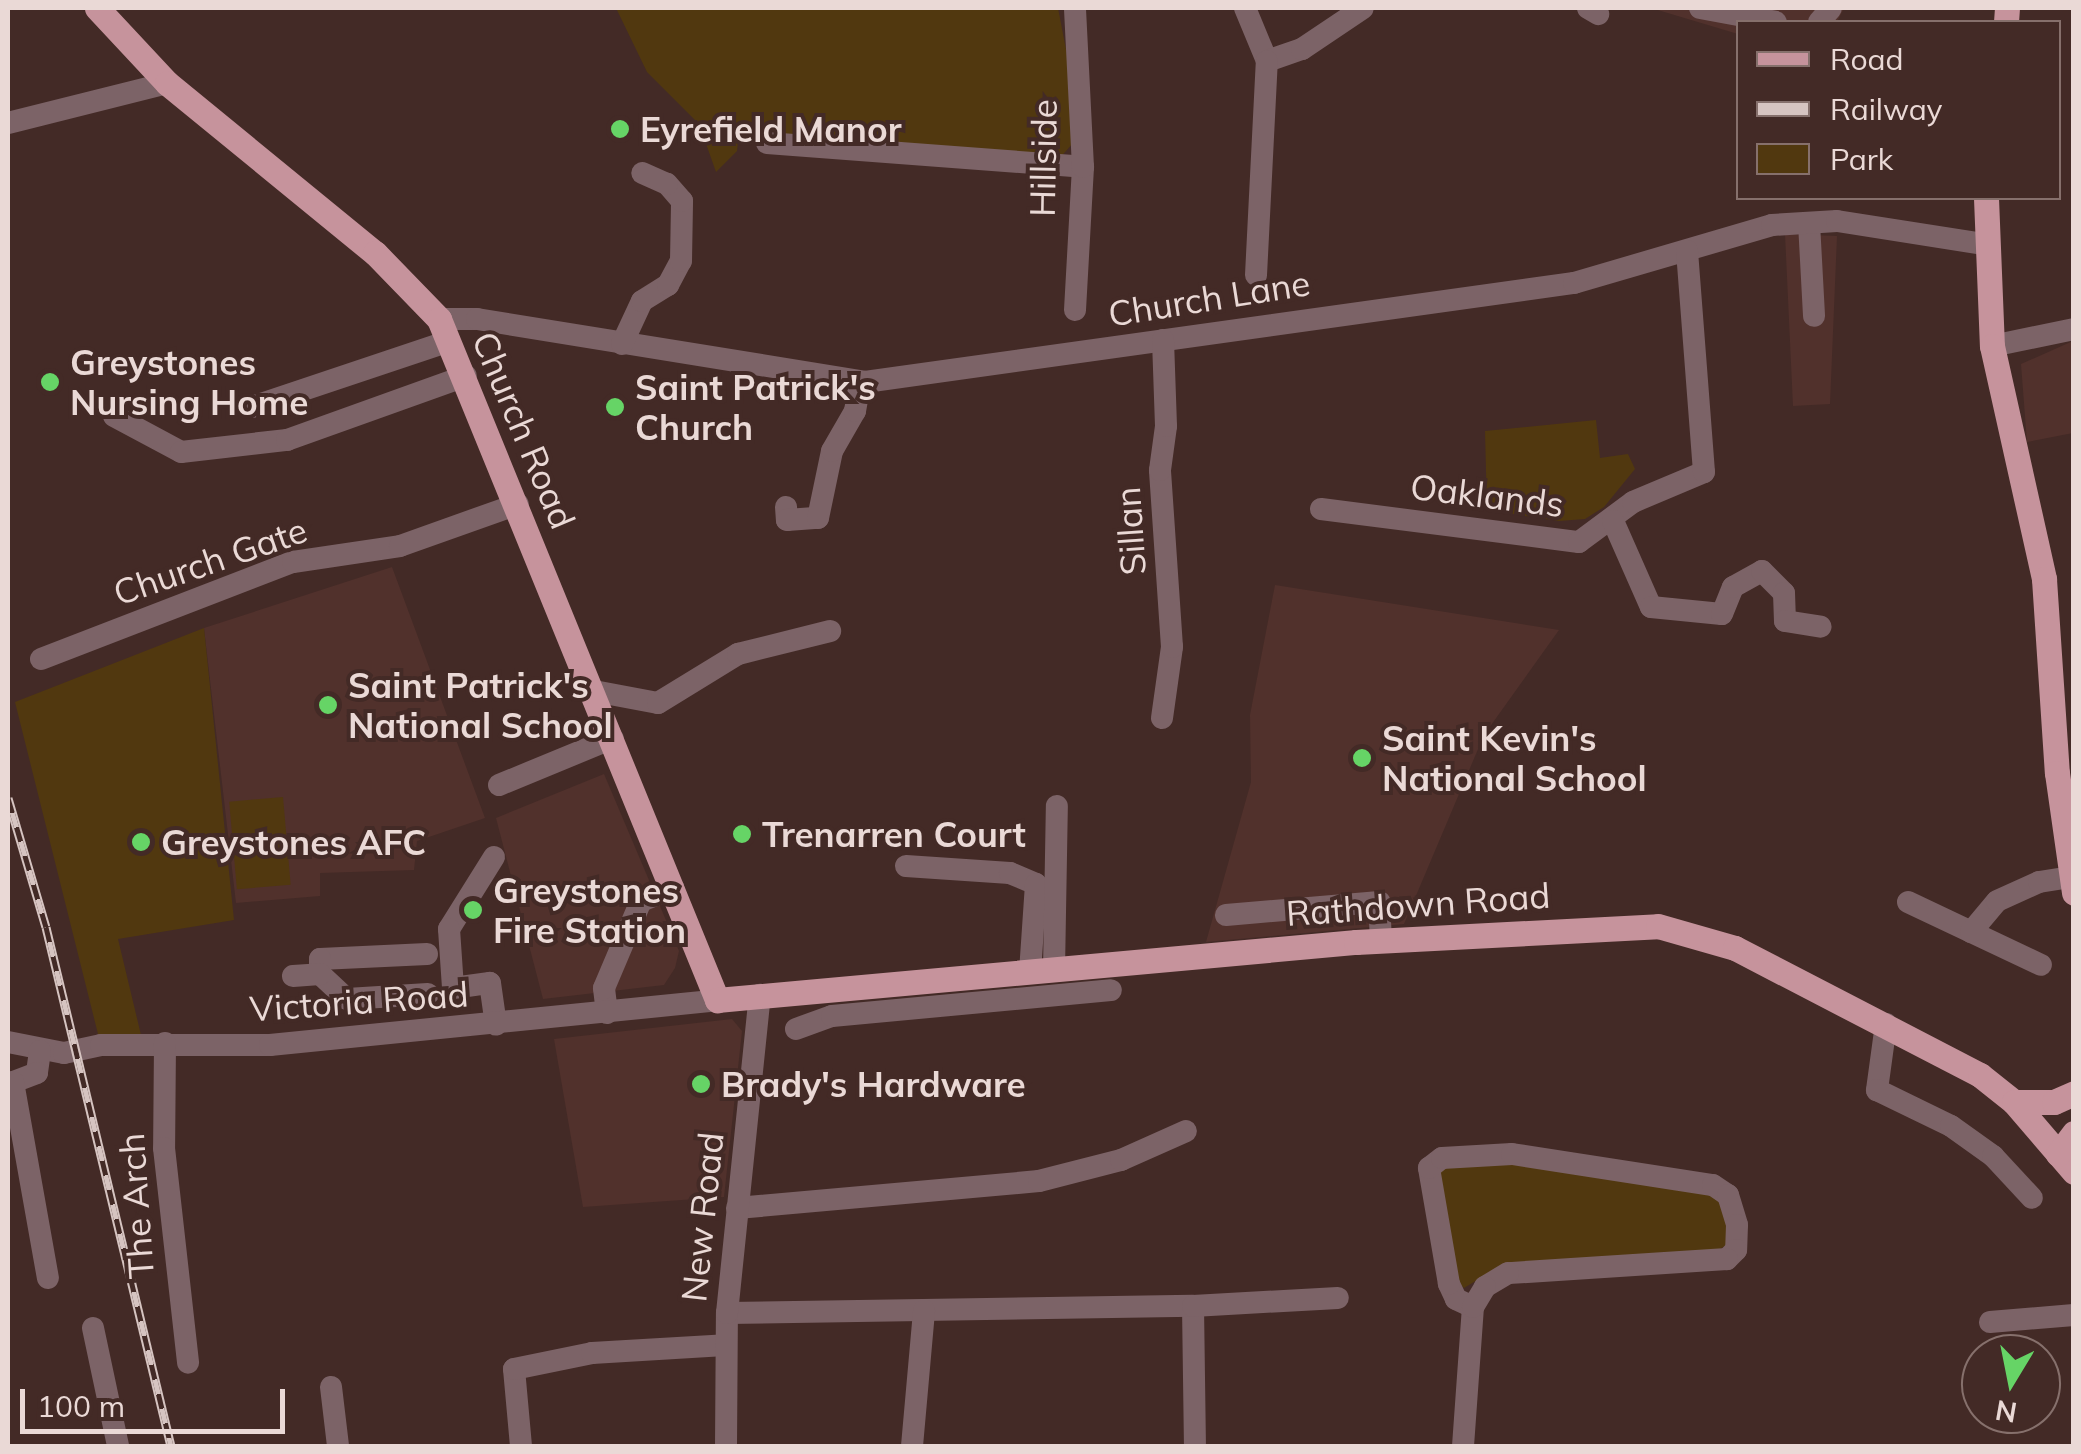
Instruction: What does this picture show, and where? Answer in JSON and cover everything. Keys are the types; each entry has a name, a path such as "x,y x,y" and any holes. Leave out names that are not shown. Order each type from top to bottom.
{"main road":[{"name":"Church Road","path":"97,8 167,82 375,252 444,330 466,376 717,1000"},
{"path":"1986,200 1984,244 1992,346 2044,579 2065,773 2072,885"},
{"name":"Rathdown Road","path":"717,1000 1381,941 1658,926 1735,948 1980,1075 2068,1153"},
{"path":"2014,1102 2054,1102 2074,1093"}],"street":[{"name":"Hillside","path":"1075,8 1084,167 1075,310"},
{"path":"1245,8 1267,61 1256,275"},
{"path":"1267,61 1302,49 1363,8"},
{"path":"1700,8 1765,20"},
{"path":"8,123 167,82"},
{"path":"767,143 1084,167"},
{"path":"622,344 642,301 668,285 681,260 682,201 668,184 642,173"},
{"name":"Church Lane","path":"252,407 476,319 860,382 1050,361 1163,340 1574,283 1687,251 1744,230 1837,221 1984,244"},
{"path":"1809,223 1814,316"},
{"name":"Oaklands","path":"1321,509 1578,542 1612,521 1633,502 1704,472 1687,251"},
{"path":"1992,346 2074,328"},
{"name":"Sillan","path":"1162,718 1172,647 1160,470 1166,426 1163,340"},
{"path":"114,416 181,452 287,440 466,376"},
{"path":"786,507 786,520 818,518 832,450 855,411 860,382"},
{"name":"Church Gate","path":"41,659 293,562 400,546 518,504"},
{"path":"1612,521 1651,606 1722,614 1733,587 1762,571 1784,593 1786,621 1821,627"},
{"path":"594,691 658,704 738,654 830,631"},
{"path":"499,785 613,738"},
{"path":"1052,971 1057,806"},
{"path":"494,858 449,929 453,988 490,983 496,1025"},
{"path":"906,866 1010,874 1036,884 1052,971 1076,996"},
{"path":"1971,932 1997,901 2038,882 2072,885"},
{"path":"607,1013 604,988 642,900 673,888"},
{"path":"1226,915 1380,902 1381,941"},
{"path":"1908,902 2041,965"},
{"path":"320,974 320,959 427,954"},
{"path":"294,976 320,974 348,999 428,994"},
{"path":"796,1029 832,1016 1111,990"},
{"name":"New Road","path":"726,1446 727,1312 760,995"},
{"path":"348,999 350,1039"},
{"name":"Victoria Road","path":"8,1042 40,1051 166,1043 350,1039 717,1000"},
{"path":"1886,1024 1876,1090 1951,1126 2032,1198"},
{"name":"The Arch","path":"166,1043 164,1148 188,1363"},
{"path":"40,1051 36,1073 13,1082 48,1278"},
{"path":"737,1208 1039,1181 1121,1160 1186,1131"},
{"path":"1463,1446 1473,1306 1485,1287 1508,1272 1726,1260 1736,1250 1737,1225 1728,1195 1714,1186 1512,1154 1442,1158 1429,1168 1436,1231 1448,1284 1456,1299 1473,1306"},
{"path":"727,1312 1193,1306 1338,1298"},
{"path":"1193,1306 1195,1446"},
{"path":"912,1446 924,1311"},
{"path":"1990,1322 2074,1315"},
{"path":"94,1328 118,1446"},
{"path":"521,1446 514,1370 592,1353 725,1344"},
{"path":"331,1387 338,1446"}],"shaded area":[{"path":"1651,8 1844,8 1838,20 1736,20 1736,33"},
{"path":"1785,234 1837,236 1830,404 1793,406"},
{"path":"2073,341 2073,433 2027,442 2021,364"},
{"name":"Saint Patrick's National School","path":"392,567 485,818 417,841 414,870 320,873 320,896 236,903 204,628"},
{"name":"Saint Kevin's National School","path":"1275,585 1559,630 1484,735 1404,924 1206,942 1251,782 1250,715"},
{"path":"604,774 679,951 675,968 664,985 543,999 496,818"},
{"path":"732,1019 742,1031 724,1197 583,1207 554,1039"}],"green space":[{"path":"616,8 1058,8 1076,101 1074,142 1058,160 777,135 764,123 740,122 737,151 716,172 699,124 647,72"},
{"path":"1596,420 1600,458 1628,454 1635,469 1604,507 1585,519 1559,521 1487,510 1485,431"},
{"name":"Greystones AFC","path":"204,628 234,920 118,939 141,1035 99,1038 15,702"},
{"path":"283,797 291,885 237,889 229,802"},
{"path":"1517,1163 1711,1194 1728,1204 1727,1245 1708,1255 1502,1265 1464,1288 1457,1281 1436,1178 1444,1166"}],"railway":[{"path":"8,798 46,927 171,1446"}],"place":[{"name":"Eyrefield Manor","path":"620,129"},
{"name":"Greystones Nursing Home","path":"50,382"},
{"name":"Saint Patrick's Church","path":"615,407"},
{"name":"Saint Patrick's National School","path":"328,705"},
{"name":"Saint Kevin's National School","path":"1362,758"},
{"name":"Trenarren Court","path":"742,834"},
{"name":"Greystones AFC","path":"141,842"},
{"name":"Greystones Fire Station","path":"473,910"},
{"name":"Brady's Hardware","path":"701,1084"}]}
